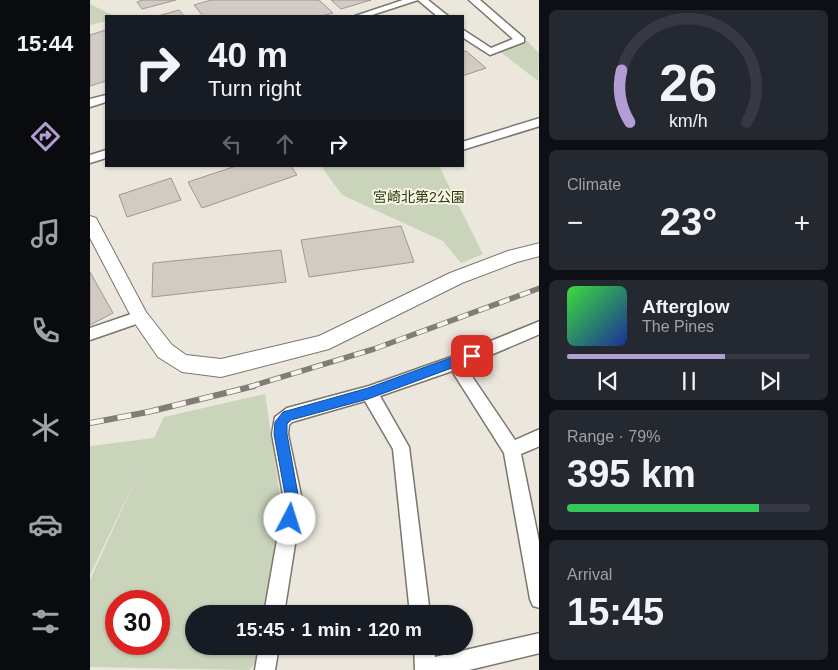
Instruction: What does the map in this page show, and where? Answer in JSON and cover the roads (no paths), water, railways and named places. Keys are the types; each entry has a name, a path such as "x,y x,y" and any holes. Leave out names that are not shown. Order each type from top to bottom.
{"street":[{"path":"363,15 413,0"},
{"path":"422,0 442,15"},
{"path":"464,33 490,52 520,40 474,0"},
{"path":"90,103 105,98"},
{"path":"464,145 539,122"},
{"path":"90,159 105,154"},
{"path":"90,222 140,317 165,351 182,363 220,368 322,343 456,278 514,256 539,249"},
{"path":"90,334 140,317"},
{"path":"276,605 293,500 280,434 281,422 287,416 368,393 455,363 539,327"},
{"path":"455,363 512,450 539,599"},
{"path":"368,393 401,447 419,605"},
{"path":"512,450 539,437"},
{"path":"425,655 426,670 539,643"},
{"path":"265,670 268,655"}],"railway":[{"path":"249,387 374,349 539,288"},
{"path":"90,423 148,412 254,386"}],"park label":[{"name":"宮崎北第2公園","path":"419,197"}]}
